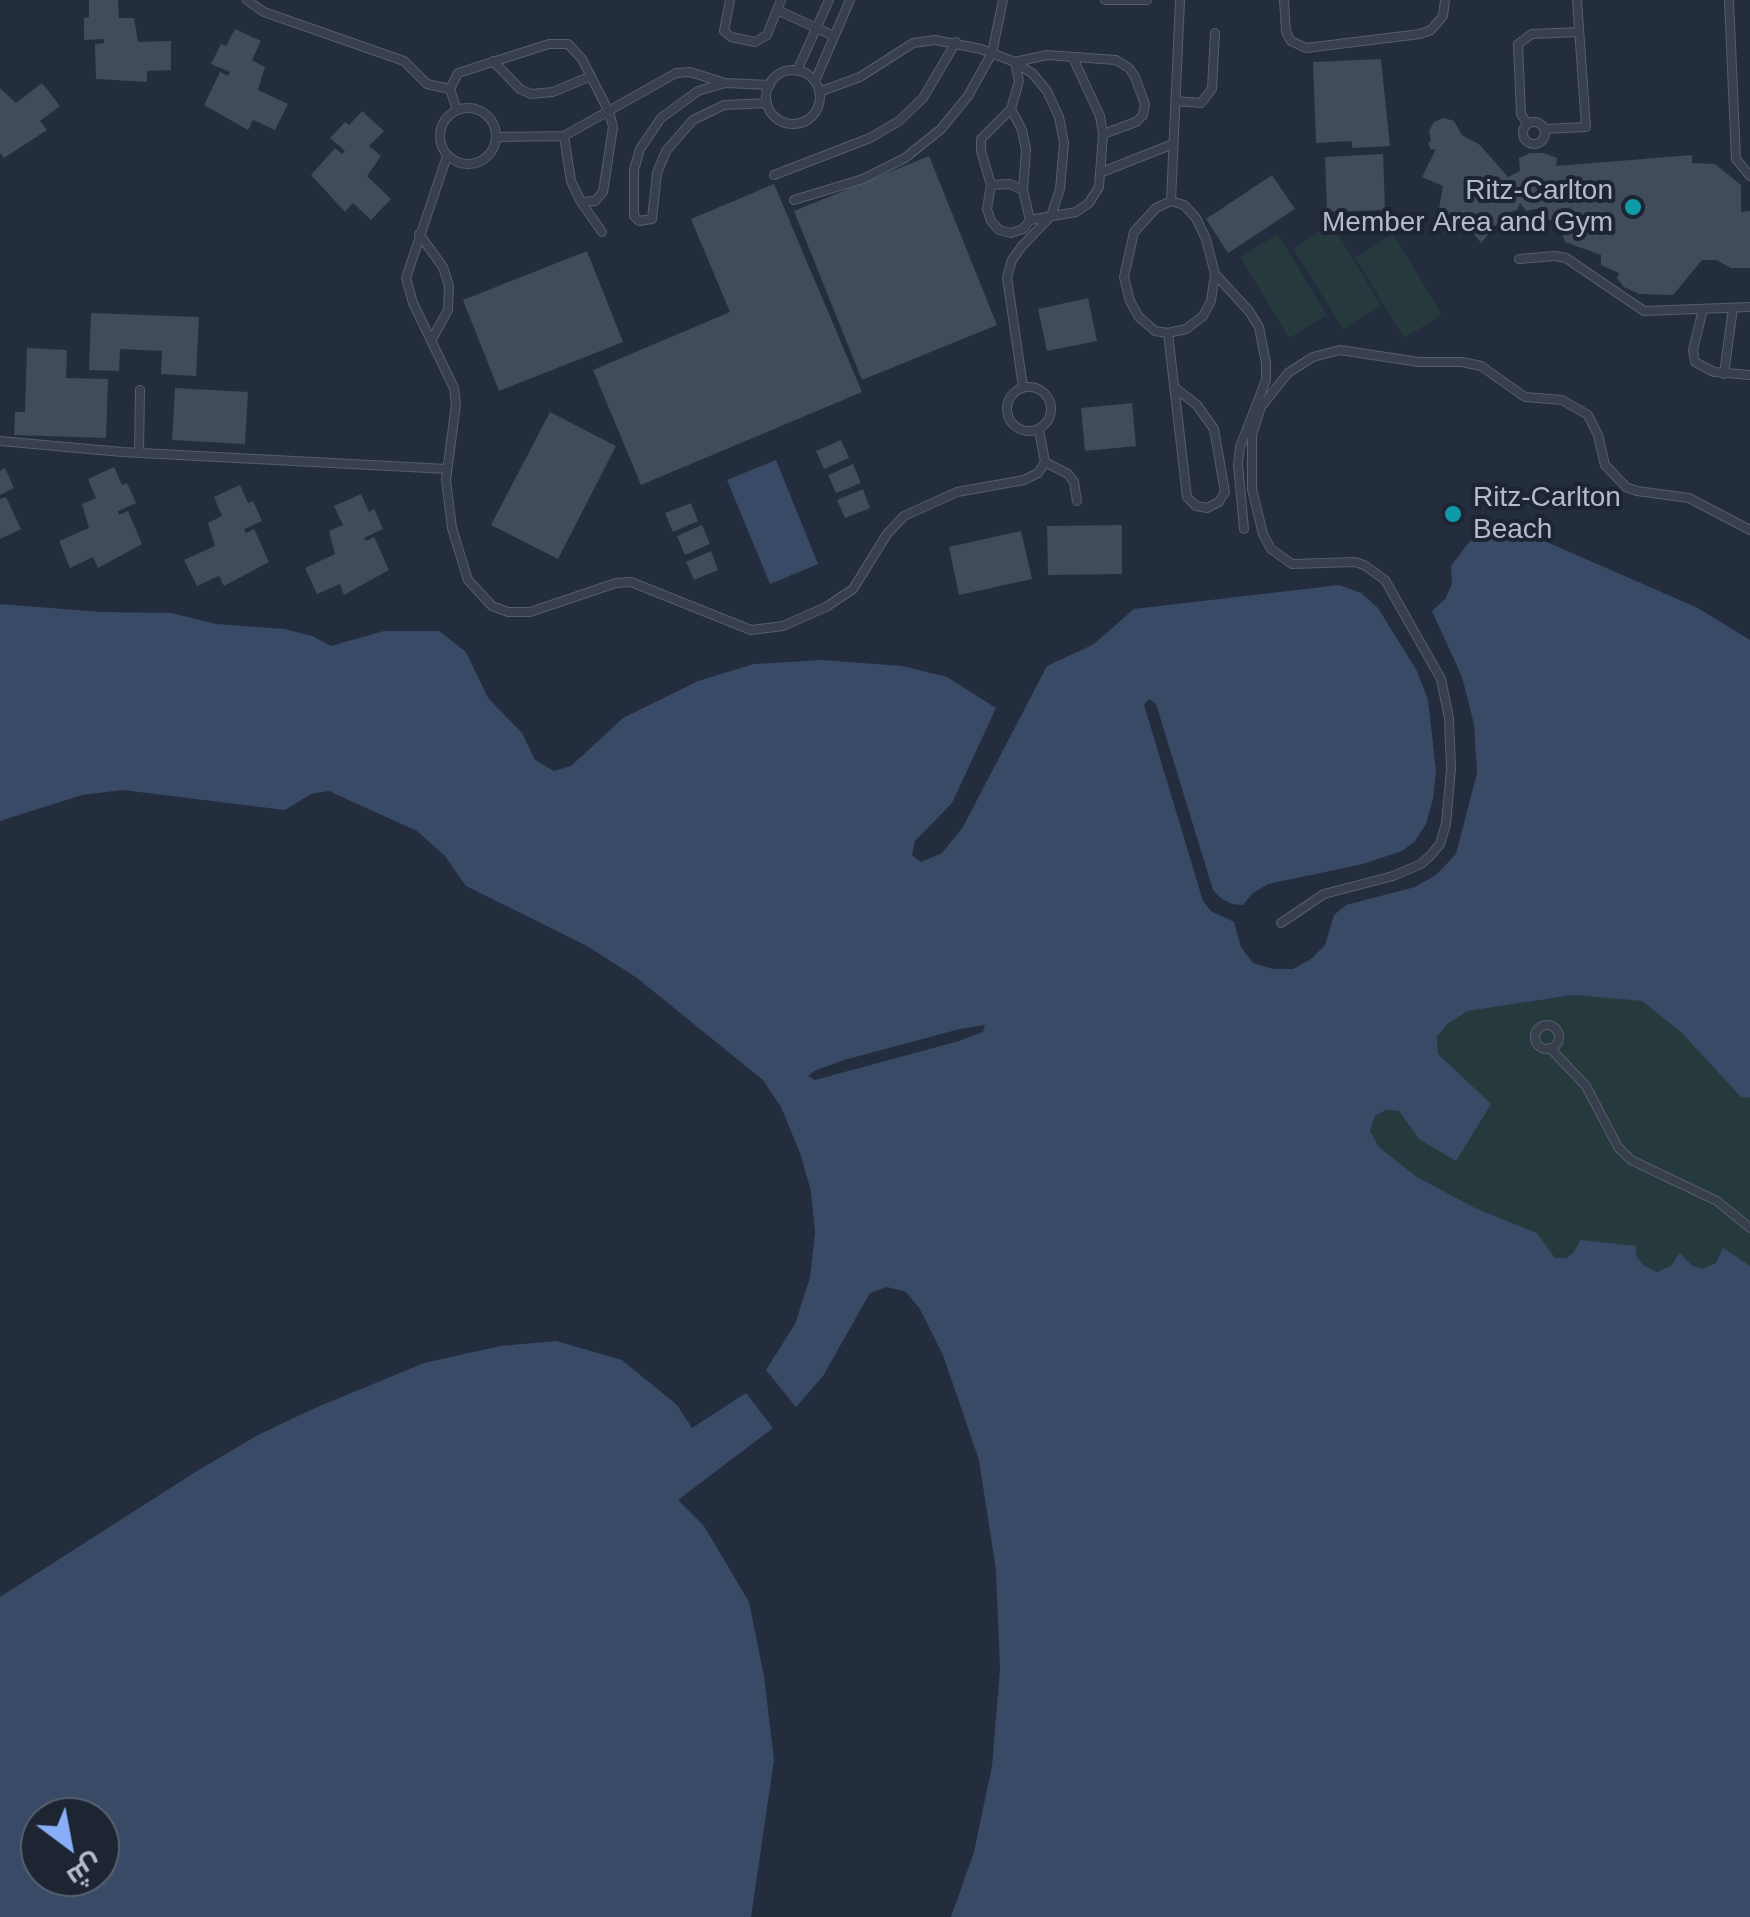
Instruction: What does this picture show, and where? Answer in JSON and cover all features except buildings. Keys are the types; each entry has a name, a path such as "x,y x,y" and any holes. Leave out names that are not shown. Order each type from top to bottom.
{"lane":[{"path":"247,0 264,12 404,61 426,84 450,90"},
{"path":"730,0 724,31 748,40 756,42 767,35 779,5 834,36"},
{"path":"796,71 828,0"},
{"path":"815,81 850,0"},
{"path":"794,200 863,179 906,158 941,130 968,96 992,53 1003,0"},
{"path":"1106,0 1147,0"},
{"path":"1171,202 1180,0"},
{"path":"1284,0 1290,41 1299,47 1316,48 1420,34 1430,30 1443,16 1444,0"},
{"path":"1527,123 1537,122 1544,128 1586,126 1577,0"},
{"path":"1729,0 1736,159 1750,176"},
{"path":"1544,128 1540,142 1530,144 1523,137 1527,123 1521,114 1518,44 1532,34 1579,32"},
{"path":"1175,101 1193,104 1208,97 1214,78 1215,33"},
{"path":"456,110 450,90 458,72 558,42 576,51 608,112 613,134 604,192 595,201 581,202"},
{"path":"819,92 860,77 913,42 956,42 992,53 1015,62 1040,82 1059,117 1064,164 1051,216 1022,246 1007,277 1023,387"},
{"path":"774,175 870,138 900,121 923,98 956,42"},
{"path":"1015,62 1046,55 1116,60 1135,77 1145,104 1142,115 1125,128 1103,134"},
{"path":"1015,62 1018,95 981,140 980,151 990,185 986,209 999,230 1011,233 1030,220 1076,212 1099,187 1103,134 1090,87 1074,58"},
{"path":"493,61 520,90 531,94 553,92 590,76"},
{"path":"796,71 815,81 819,92 814,113 795,124 780,121 767,103 770,84 778,75 796,71"},
{"path":"497,137 564,136 676,73 690,72 724,83 770,84"},
{"path":"724,83 678,102 650,131 634,170 632,210 638,221 652,219 657,173 666,151 692,120 724,105 767,103"},
{"path":"471,108 484,112 494,123 497,137 484,160 471,165 447,156 440,144 440,130 456,110 471,108"},
{"path":"1011,108 1026,150 1023,190 1030,220"},
{"path":"564,136 568,170 581,202 602,232"},
{"path":"1102,172 1173,144"},
{"path":"447,156 406,278 413,304 454,388 456,404 447,468 452,528 468,580 492,606 508,612 530,612 631,582 752,630 783,626 841,599 853,589 887,534 904,516 957,492 1024,480 1038,473 1046,462 1039,430"},
{"path":"990,185 1010,184 1023,190"},
{"path":"1171,202 1184,205 1196,218 1206,239 1215,274 1211,301 1203,316 1186,329 1155,331 1130,302 1124,277 1134,232 1156,208 1171,202"},
{"path":"419,234 444,267 449,286 448,310 432,340"},
{"path":"1520,258 1566,258 1638,310 1750,306"},
{"path":"1215,274 1259,327 1266,363 1266,380 1240,447 1244,530"},
{"path":"1724,374 1733,308"},
{"path":"1703,309 1692,356 1698,366 1724,374 1750,375"},
{"path":"1168,333 1187,497 1196,506 1207,508 1220,502 1225,492 1214,429 1197,405 1175,388"},
{"path":"1281,923 1324,894 1394,876 1432,855 1446,824 1451,741 1441,679 1385,580 1355,562 1292,564 1282,558 1263,534 1255,503 1252,435 1261,407 1275,385 1313,356 1340,350 1419,362 1473,364 1490,371 1524,396 1562,400 1588,415 1606,465 1626,486 1636,491 1688,498 1748,525"},
{"path":"1266,380 1275,385"},
{"path":"1023,387 1036,388 1047,396 1052,408 1048,421 1039,430 1018,430 1006,412 1007,401 1023,387"},
{"path":"139,452 140,390"},
{"path":"0,441 447,468"},
{"path":"1046,462 1068,474 1074,482 1077,501"},
{"path":"1242,506 1255,503"},
{"path":"1550,1048 1586,1086 1618,1147 1631,1160 1717,1201 1750,1228"}],"green space":[{"path":"1332,224 1381,306 1343,329 1293,248"},
{"path":"1278,234 1327,315 1289,338 1240,257"},
{"path":"1393,234 1442,315 1404,338 1355,257"},
{"path":"1573,995 1642,1001 1682,1033 1742,1097 1750,1097 1750,1266 1723,1249 1716,1263 1702,1269 1671,1266 1657,1272 1643,1265 1636,1255 1574,1252 1566,1258 1555,1258 1542,1244 1417,1177 1379,1147 1370,1131 1375,1116 1386,1110 1399,1111 1419,1139 1438,1054 1437,1038 1447,1024 1468,1011"}],"water":[{"path":"776,460 818,564 770,584 727,480"},
{"path":"1490,529 1519,530 1698,608 1750,640 1750,1097 1742,1098 1682,1033 1642,1001 1573,995 1468,1011 1447,1024 1437,1037 1438,1054 1491,1104 1456,1161 1419,1139 1399,1111 1386,1110 1375,1116 1370,1131 1379,1147 1417,1177 1475,1208 1537,1233 1555,1258 1566,1258 1580,1240 1636,1246 1636,1255 1643,1265 1657,1272 1671,1266 1680,1253 1691,1265 1702,1269 1716,1263 1723,1248 1750,1266 1750,1917 951,1917 974,1852 992,1766 1000,1670 996,1570 979,1460 943,1355 920,1309 906,1292 887,1287 870,1293 823,1376 796,1407 766,1370 795,1324 810,1278 815,1232 811,1191 800,1153 781,1107 763,1080 637,978 587,946 466,886 445,856 417,831 329,791 311,794 285,810 123,790 82,795 0,821 0,604 171,613 216,624 285,629 331,646 384,631 439,631 466,652 488,698 522,733 535,760 554,771 571,766 623,718 698,681 754,664 822,660 902,666 947,677 996,708 952,803 915,841 912,855 921,862 942,853 963,827 1047,666 1094,644 1134,609 1339,585 1361,593 1378,608 1417,671 1428,700 1436,771 1433,799 1426,824 1415,841 1402,851 1363,864 1268,884 1243,905 1222,899 1213,890 1156,704 1149,699 1144,705 1203,901 1211,911 1234,922 1241,947 1253,963 1293,969 1325,945 1334,915 1346,905 1415,887 1436,875 1456,854 1477,773 1474,724 1462,677 1432,611 1445,599 1452,584 1451,566 1469,542","holes":["985,1025 983,1032 815,1080 808,1076 844,1060 960,1029"]},
{"path":"556,1341 622,1360 677,1405 692,1428 746,1393 773,1428 678,1500 704,1526 749,1602 764,1676 774,1760 751,1917 0,1917 0,1597 258,1435 424,1363 500,1346"}],"place":[{"name":"Ritz-Carlton Member Area and Gym","path":"1633,207"},
{"name":"Ritz-Carlton Beach","path":"1453,514"}]}
